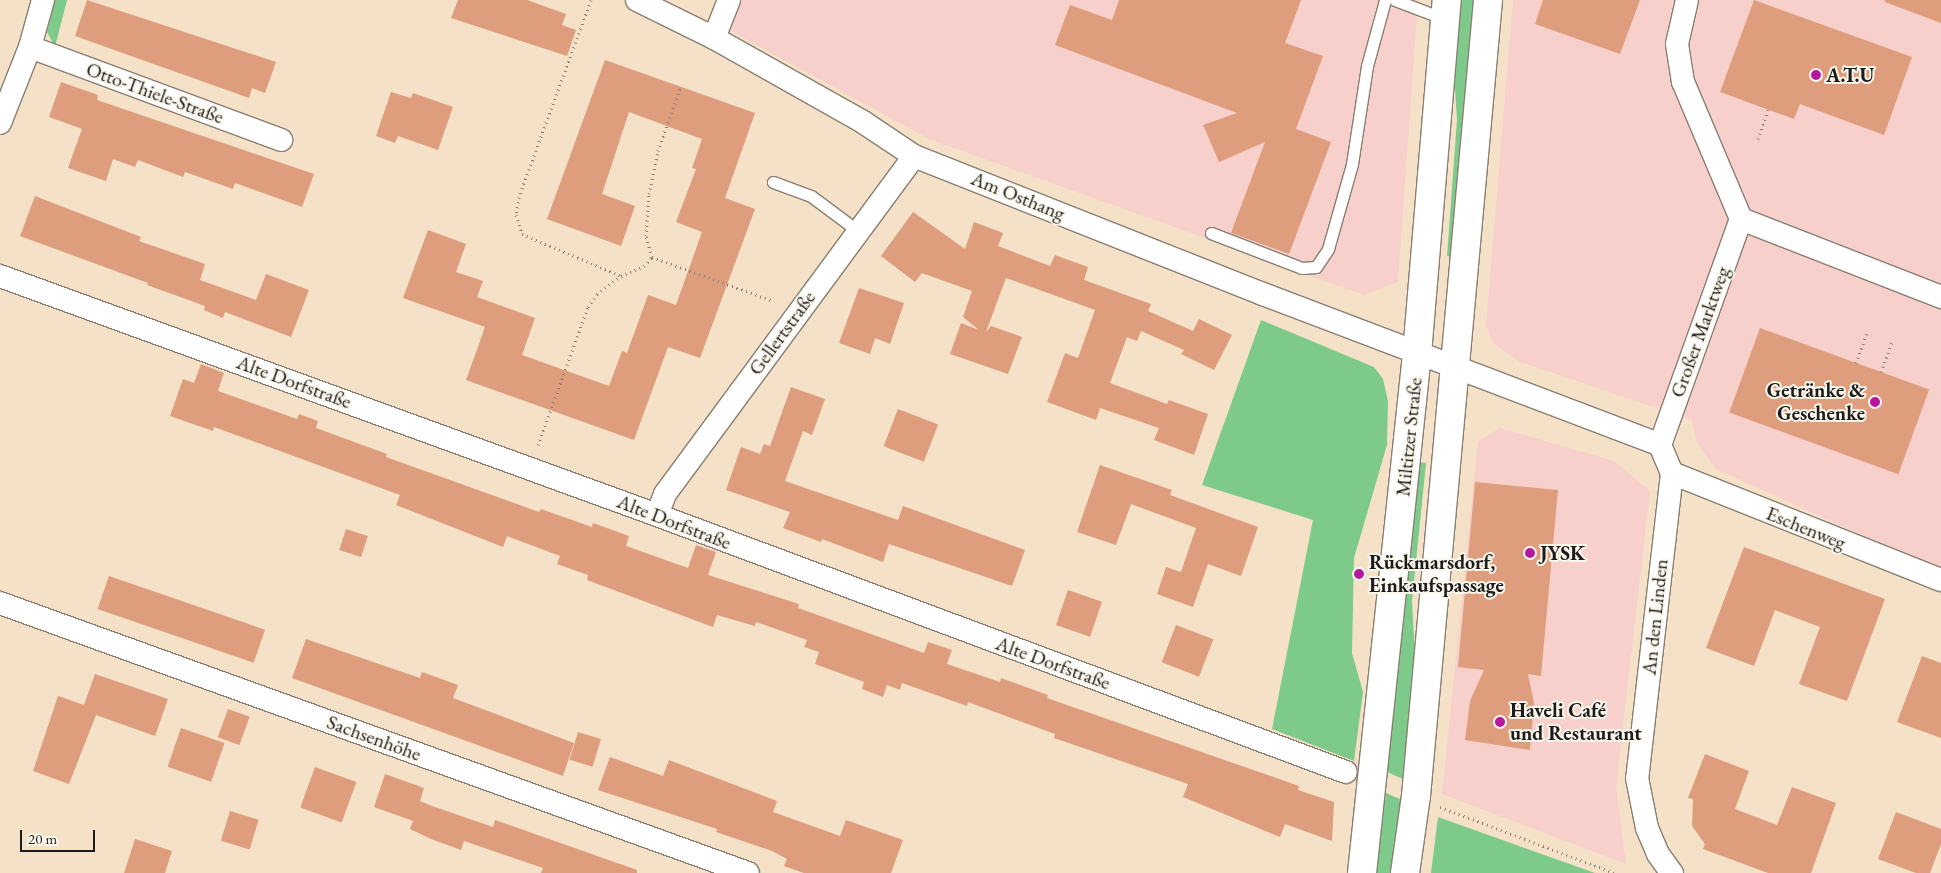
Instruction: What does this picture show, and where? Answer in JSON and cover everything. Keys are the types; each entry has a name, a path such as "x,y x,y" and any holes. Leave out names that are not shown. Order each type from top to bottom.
{"street":[{"path":"0,123 30,47 44,0"},
{"name":"Am Osthang","path":"637,0 714,38 863,122 914,156 1455,369 1660,445"},
{"path":"714,38 729,0"},
{"name":"Miltitzer Straße","path":"1405,873 1416,796 1488,0"},
{"path":"1687,0 1677,44 1683,82 1741,219 1941,297"},
{"name":"Miltitzer Straße","path":"1362,873 1417,354 1446,9"},
{"name":"Otto-Thiele-Straße","path":"30,47 281,140"},
{"name":"Gellertstraße","path":"657,515 665,494 914,156"},
{"name":"Großer Marktweg","path":"1660,445 1741,219"},
{"name":"Alte Dorfstraße","path":"0,276 657,515 1346,772"},
{"path":"1660,445 1672,474"},
{"name":"Eschenweg","path":"1672,474 1941,580"},
{"name":"An den Linden","path":"1672,474 1637,778 1647,828 1658,854 1672,873"},
{"name":"Sachsenhöhe","path":"0,603 748,873"}],"lane":[{"path":"1210,233 1302,268 1316,267 1328,249 1352,164 1367,66 1385,0"},
{"path":"1395,0 1446,9"},
{"path":"773,182 811,196 858,231"}],"path":[{"path":"591,0 519,196 516,215 522,234 621,276"},
{"path":"652,257 646,236 649,194 658,151 681,86"},
{"path":"1758,139 1768,110"},
{"path":"538,445 588,307 597,294 621,276 644,266 652,257"},
{"path":"652,257 771,300"},
{"path":"1856,363 1867,333"},
{"path":"1881,372 1892,342"},
{"path":"1416,796 1615,873"}],"shaded area":[{"path":"738,0 1418,0 1398,282 1364,295 929,139 727,29"},
{"path":"1513,0 1941,0 1941,567 1887,547 1716,469 1697,443 1692,420 1520,362 1493,343 1486,326"},
{"path":"1500,428 1614,461 1650,491 1616,786 1626,864 1442,794 1478,442"}],"green space":[{"path":"55,0 67,0 55,47 47,32"},
{"path":"1458,0 1476,0 1456,257 1447,256 1457,120 1454,73"},
{"path":"1261,320 1374,367 1383,379 1388,401 1387,445 1354,558 1352,653 1363,692 1354,761 1272,729 1313,520 1202,485"},
{"path":"1418,462 1426,463 1412,601 1415,658 1405,780 1387,772"},
{"path":"1386,793 1402,800 1393,873 1375,873"},
{"path":"1438,817 1595,873 1431,873"}],"building":[{"path":"87,0 276,62 265,93 252,88 249,98 75,36"},
{"path":"458,0 527,0 566,14 562,25 576,30 567,56 451,18"},
{"path":"1119,0 1301,0 1285,43 1323,56 1296,129 1331,142 1289,254 1231,233 1265,142 1219,162 1203,125 1237,113 1055,45 1070,5 1112,20"},
{"path":"1543,0 1640,0 1620,54 1535,24"},
{"name":"A.T.U","path":"1754,0 1912,57 1884,135 1800,104 1794,119 1720,92"},
{"path":"1885,0 1941,0 1941,23 1885,2"},
{"path":"605,60 755,113 725,198 755,209 700,358 668,347 634,440 466,380 485,327 403,298 428,230 466,244 456,272 483,281 477,297 535,318 522,355 609,386 622,351 627,353 648,295 676,305 702,232 676,222 696,169 692,168 702,139 629,112 602,194 635,206 621,246 547,219"},
{"path":"61,82 98,95 97,100 314,174 302,207 235,183 233,189 185,172 183,177 138,160 135,167 113,159 106,181 68,168 82,129 49,117"},
{"path":"391,92 411,98 413,93 453,107 438,150 398,136 395,143 376,136"},
{"path":"35,196 141,237 139,241 205,264 200,280 256,300 266,274 309,290 291,337 225,312 223,318 204,310 205,306 20,236"},
{"path":"913,212 965,249 974,222 1003,233 998,246 1050,266 1055,255 1088,267 1084,280 1151,304 1148,311 1193,331 1199,319 1232,335 1214,370 1181,354 1184,350 1141,331 1137,341 1127,337 1110,383 1167,404 1169,400 1208,414 1194,455 1154,440 1159,428 1100,408 1096,420 1047,402 1065,353 1078,358 1095,310 1006,278 986,332 991,326 1022,337 1008,374 950,354 961,323 979,330 963,317 972,291 922,273 915,282 881,256"},
{"path":"859,288 904,303 890,344 875,338 870,354 839,343"},
{"path":"1760,328 1929,390 1898,474 1729,413"},
{"path":"201,364 224,373 218,391 297,419 299,414 318,421 316,428 387,454 386,457 539,512 541,509 592,527 593,523 629,536 626,546 688,568 696,545 716,552 708,575 799,604 798,608 924,653 928,642 952,650 947,664 1000,682 1001,678 1048,695 1047,698 1299,786 1298,790 1334,802 1332,841 1285,824 1280,837 1183,797 1188,784 1054,738 1055,734 968,702 967,706 902,683 900,690 887,685 883,697 862,689 864,682 815,664 819,652 804,647 807,640 756,622 755,626 717,615 713,627 587,580 588,575 557,564 560,556 507,536 503,547 396,505 400,495 214,427 213,431 170,416 183,379 194,383"},
{"path":"791,387 825,399 812,435 803,431 785,481 898,520 903,506 1025,550 1012,586 889,544 883,562 822,539 821,542 783,528 790,512 726,490 741,447 760,454 764,444 770,446"},
{"path":"898,409 938,424 924,462 884,446"},
{"path":"1100,465 1172,490 1170,495 1258,527 1241,576 1208,564 1193,607 1157,594 1166,567 1181,572 1196,528 1131,504 1116,545 1077,532"},
{"path":"1475,482 1558,490 1541,676 1528,674 1534,703 1530,750 1465,740 1470,701 1484,670 1458,667"},
{"path":"346,529 368,536 361,557 339,550"},
{"path":"1744,547 1885,599 1847,701 1799,684 1820,627 1775,610 1754,666 1706,648"},
{"path":"109,576 265,630 254,663 98,609"},
{"path":"1068,590 1102,602 1090,637 1056,625"},
{"path":"1176,625 1213,639 1199,677 1162,662"},
{"path":"306,639 420,678 422,672 458,685 453,698 574,743 563,776 292,678"},
{"path":"1922,656 1941,663 1941,738 1897,722"},
{"path":"95,674 168,699 155,736 96,715 69,784 33,771 58,696 84,705"},
{"path":"228,709 250,717 239,745 218,737"},
{"path":"181,728 224,743 211,782 168,767"},
{"path":"578,732 601,739 592,767 570,760"},
{"path":"1705,754 1749,771 1735,809 1777,825 1792,787 1836,803 1811,873 1768,873 1703,849 1705,844 1692,826 1693,799 1688,798"},
{"path":"610,757 663,776 669,760 777,801 773,812 840,836 846,820 903,840 891,873 804,873 784,866 787,859 772,851 716,832 717,829 598,790"},
{"path":"315,767 356,782 342,822 300,807"},
{"path":"385,774 424,788 420,801 432,806 493,827 495,820 637,870 637,873 541,873 543,868 464,841 461,850 431,839 410,829 413,821 374,807"},
{"path":"230,811 259,820 250,849 221,841"},
{"path":"1896,812 1941,829 1941,844 1930,873 1916,873 1878,859"},
{"path":"135,839 172,851 165,873 124,873"}],"place":[{"name":"A.T.U","path":"1816,75"},
{"name":"Getränke & Geschenke","path":"1875,402"},
{"name":"JYSK","path":"1530,553"},
{"name":"Rückmarsdorf, Einkaufspassage","path":"1359,574"},
{"name":"Haveli Café und Restaurant","path":"1500,722"}]}
